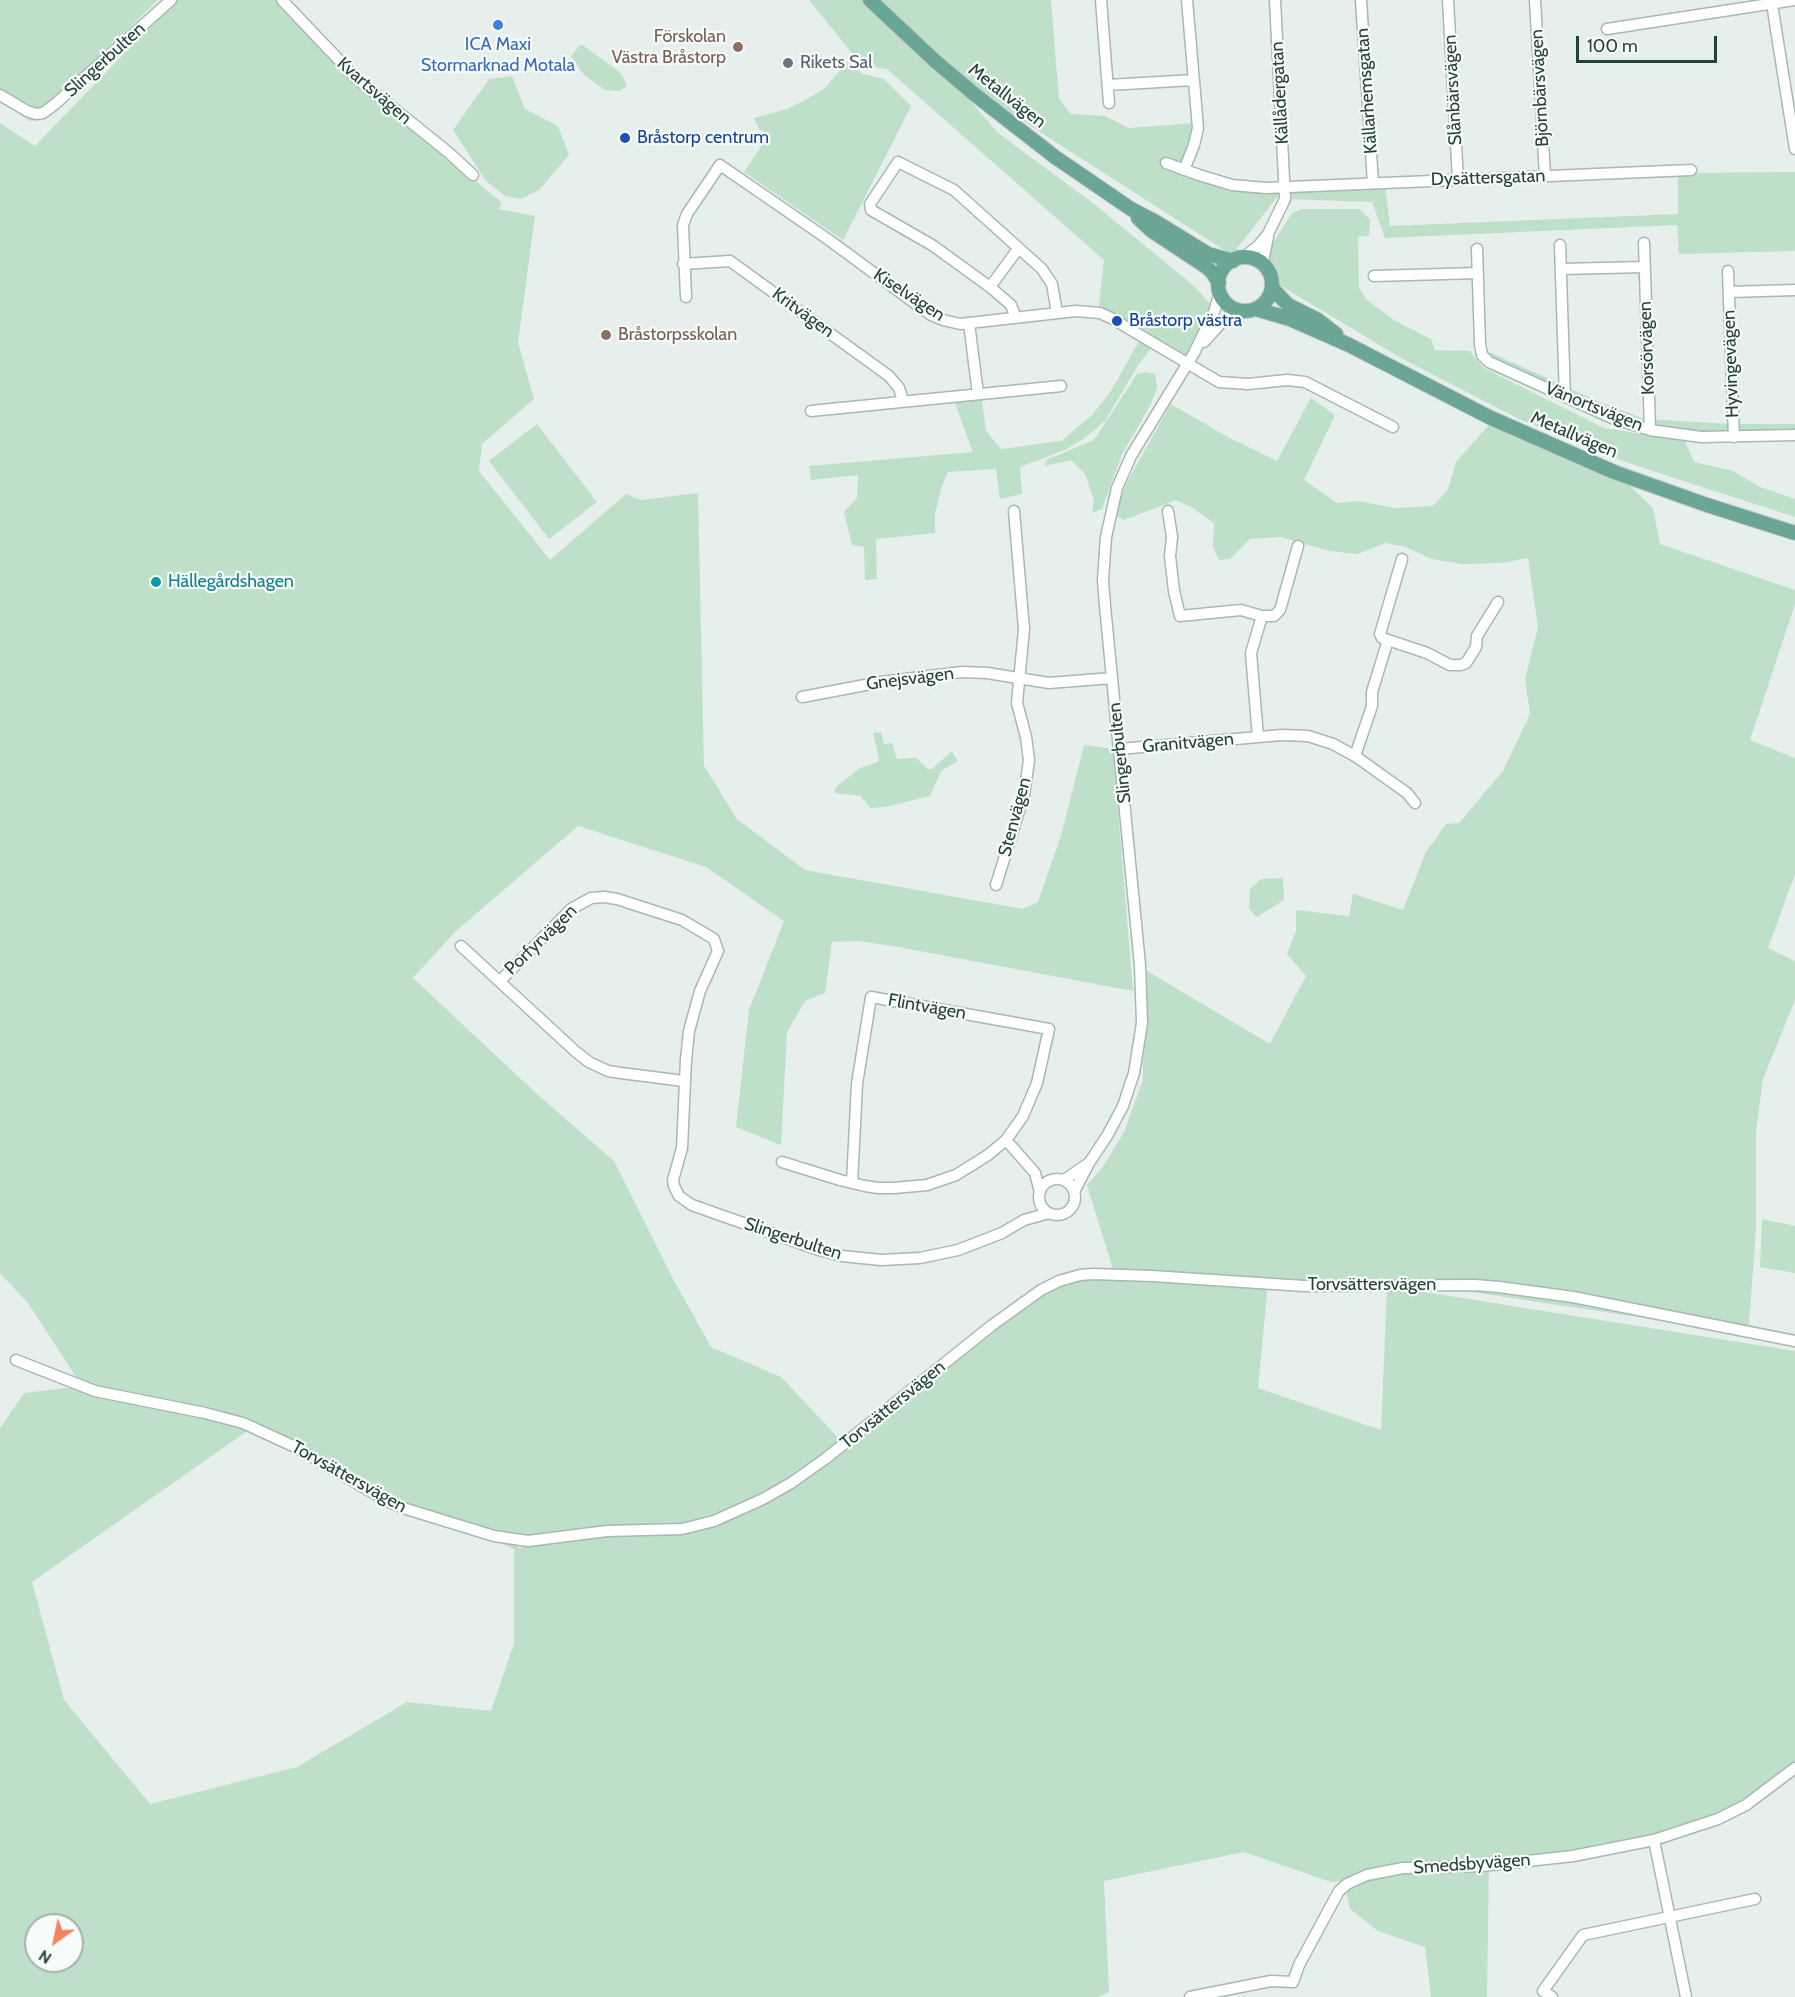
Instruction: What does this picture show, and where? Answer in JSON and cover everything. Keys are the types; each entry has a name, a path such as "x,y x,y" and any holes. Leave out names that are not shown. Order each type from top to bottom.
{"main road":[{"name":"Metallvägen","path":"870,0 974,94 1055,157 1131,209 1208,254 1254,259 1264,266 1271,276 1272,288 1288,305 1318,320 1349,345"},
{"name":"Metallvägen","path":"1131,209 1152,231 1212,272 1226,302 1240,310 1256,309 1290,319 1349,345 1491,418 1614,472 1795,533"},
{"path":"1219,288 1224,268 1238,259"},
{"path":"1256,309 1267,300 1272,288"}],"street":[{"name":"Slingerbulten","path":"0,95 36,114 43,112 54,105 171,0"},
{"name":"Kvartsvägen","path":"282,0 356,78 473,175"},
{"path":"1101,0 1109,103"},
{"path":"1184,170 1198,128 1187,0"},
{"name":"Källådergatan","path":"1275,0 1285,187"},
{"name":"Källarhemsgatan","path":"1361,0 1373,183"},
{"name":"Slånbärsvägen","path":"1448,0 1458,180"},
{"name":"Björnbärsvägen","path":"1535,0 1545,176"},
{"path":"1607,29 1795,0"},
{"path":"1772,4 1795,149"},
{"path":"1108,85 1194,80"},
{"path":"1017,318 1011,305 990,287 932,245 871,210 870,204 898,162 954,190 1048,276 1055,296 1057,314"},
{"name":"Dysättersgatan","path":"1166,163 1232,185 1257,187 1691,170"},
{"name":"Kiselvägen","path":"683,264 684,220 720,165 829,240 931,315 949,322 969,323 1083,311 1100,313 1212,379 1227,384 1287,380 1305,382 1393,427"},
{"path":"1238,259 1258,246 1268,234 1285,203 1285,187"},
{"path":"1264,266 1268,234"},
{"name":"Korsörvägen","path":"1644,243 1650,430"},
{"path":"1560,245 1565,397"},
{"path":"990,287 1018,249"},
{"name":"Vänortsvägen","path":"1477,249 1480,344 1485,359 1612,418 1650,430 1701,437 1795,435"},
{"name":"Kritvägen","path":"683,264 730,261 889,376 898,388 903,401"},
{"path":"683,264 686,297"},
{"path":"1561,269 1645,267"},
{"name":"Hyvingevägen","path":"1728,271 1734,437"},
{"path":"1374,276 1478,273"},
{"name":"Slingerbulten","path":"1074,1192 1123,1106 1134,1073 1142,1023 1140,965 1103,580 1106,537 1117,488 1131,456 1194,353 1214,312 1219,288"},
{"name":"Hyvingevägen","path":"1729,292 1795,290"},
{"name":"Slingerbulten","path":"1194,353 1223,321 1240,310"},
{"path":"969,323 978,394"},
{"path":"812,411 1061,386"},
{"path":"1014,511 1024,629 1019,679"},
{"path":"1168,512 1172,537 1170,556 1174,591 1180,616 1241,610 1262,616 1274,616 1280,610 1298,546"},
{"path":"1402,559 1380,634 1383,638 1427,653 1450,665 1461,665 1466,663 1476,647 1477,636 1498,602"},
{"name":"Granitvägen","path":"1258,737 1251,653 1262,616"},
{"path":"1355,756 1372,706 1372,692 1388,640"},
{"name":"Gnejsvägen","path":"802,697 867,684 932,675 978,672 1064,683 1112,678"},
{"name":"Stenvägen","path":"996,885 1028,776 1028,746 1017,703 1019,679"},
{"name":"Granitvägen","path":"1119,749 1258,737 1308,736 1333,744 1355,756 1407,793 1415,804"},
{"name":"Porfyrvägen","path":"500,981 571,909 591,898 617,898 688,923 714,939 718,949 700,991 687,1045 682,1148 674,1173 674,1186 684,1201 701,1208"},
{"name":"Porfyrvägen","path":"461,946 589,1062 608,1071 684,1081"},
{"name":"Flintvägen","path":"782,1162 852,1183 894,1188 927,1185 963,1171 1006,1140 1023,1116 1034,1094 1049,1029 871,997 857,1084 852,1183"},
{"path":"1006,1140 1035,1173 1044,1209 1057,1215 1068,1210 1073,1204 1074,1192 1071,1186 1035,1173"},
{"name":"Slingerbulten","path":"1058,1180 1089,1163"},
{"path":"1040,1196 1044,1184 1058,1180"},
{"name":"Slingerbulten","path":"1024,1220 1040,1196"},
{"name":"Slingerbulten","path":"701,1208 819,1250 842,1256 881,1260 920,1258 958,1250 1002,1233 1024,1220 1049,1212"},
{"name":"Torvsättersvägen","path":"16,1360 95,1391 205,1413 243,1424 293,1446 403,1508 494,1536 528,1541 607,1531 682,1529 714,1521 763,1499 791,1484 825,1459 990,1326 1041,1290 1059,1281 1080,1275 1152,1276 1304,1286 1475,1285 1499,1287 1574,1298 1795,1341"},
{"name":"Smedsbyvägen","path":"1190,1997 1271,1981 1293,1982 1299,1965 1339,1891 1347,1884 1367,1875 1403,1868 1482,1866 1573,1856 1654,1840 1718,1819 1746,1805 1795,1768"},
{"path":"1654,1840 1686,1997"},
{"path":"1552,1997 1543,1991 1582,1935 1755,1899"}],"green space":[{"path":"0,0 158,0 31,122 0,100"},
{"path":"176,0 282,0 360,84 502,203 499,209 535,216 518,342 534,399 482,444 479,471 550,560 626,494 640,500 698,493 704,766 737,819 805,870 1023,909 1038,902 1061,836 1084,745 1113,749 1133,991 893,946 858,941 832,942 825,993 805,1001 787,1032 781,1145 736,1127 749,1010 784,921 706,867 578,826 455,932 413,978 538,1095 614,1161 673,1279 711,1347 781,1377 845,1445 965,1342 1064,1278 1115,1276 1087,1185 1102,1168 1124,1132 1143,1080 1142,968 1270,1044 1306,976 1287,954 1296,931 1296,910 1349,916 1353,894 1403,910 1426,852 1446,824 1459,823 1503,771 1530,714 1525,679 1538,627 1528,558 1502,563 1462,564 1432,559 1403,546 1385,543 1358,554 1329,551 1281,537 1250,539 1230,559 1219,560 1213,547 1214,523 1193,508 1176,500 1124,520 1114,514 1127,482 1171,404 1226,436 1277,461 1311,398 1335,415 1304,480 1337,503 1360,501 1394,508 1433,506 1448,489 1456,462 1489,425 1628,484 1653,508 1660,544 1795,590 1795,604 1750,740 1795,758 1795,874 1768,948 1795,961 1795,1000 1763,1079 1756,1131 1756,1231 1748,1336 1711,1328 1431,1286 1393,1287 1795,1351 1795,1769 1731,1816 1654,1840 1489,1863 1487,1997 1431,1997 1425,1947 1378,1931 1350,1909 1345,1886 1358,1879 1331,1882 1244,1852 1104,1881 1109,1992 1098,1997 0,1997 0,1428 24,1393 82,1386 28,1303 0,1273 0,123 35,146","holes":["1268,1283 1387,1286 1381,1430 1258,1388","253,1427 371,1487 514,1549 514,1644 491,1711 407,1702 297,1767 150,1804 64,1700 32,1582","562,1531 597,1536 518,1548 518,1547"]},
{"path":"809,0 1051,0 1059,99 1071,114 1105,116 1129,128 1194,123 1183,168 1221,183 1385,184 1390,226 1678,214 1678,173 1795,172 1795,251 1679,254 1677,225 1385,238 1372,202 1285,199 1285,187 1232,255 945,71 997,132 1094,204 1194,286 1211,305 1187,364 1153,346 1138,365 1105,421 1067,449 1020,467 1022,494 1000,499 996,469 948,472 935,514 935,533 876,539 877,579 865,580 864,547 852,545 844,512 857,498 858,475 811,480 809,466 973,452 953,398 983,394 986,431 1001,449 1061,441 1092,415 1109,394 1141,338 1098,313 1104,260 887,69 867,66 851,52"},
{"path":"581,44 621,73 627,86 619,91 605,90 583,74 571,56"},
{"path":"847,62 863,74 884,79 911,106 843,240 744,172 769,135 759,129 754,118 787,109 807,99 825,88"},
{"path":"512,76 525,109 558,126 569,155 539,190 520,199 505,196 486,181 453,130 489,79"},
{"path":"1302,209 1360,209 1370,219 1369,236 1358,237 1359,288 1367,300 1394,320 1431,339 1435,350 1470,351 1484,368 1604,428 1685,441 1694,462 1733,471 1760,487 1795,499 1795,517 1631,464 1519,419 1401,358 1278,284 1267,269 1270,248 1292,213"},
{"path":"1476,346 1600,402 1645,419 1729,424 1795,424 1795,439 1728,440 1610,422 1482,362"},
{"path":"1146,372 1155,374 1157,388 1150,406 1122,454 1102,509 1092,513 1094,500 1085,474 1071,460 1045,466 1046,460 1094,440 1137,374"},
{"path":"537,424 597,502 549,539 489,461"},
{"path":"881,732 884,744 892,743 897,759 916,758 928,769 932,769 952,751 958,761 941,771 930,796 885,807 870,808 861,796 835,793 835,788 860,768 878,762 873,733"},
{"path":"1283,878 1284,900 1257,917 1249,909 1250,889 1261,879"},
{"path":"1762,1219 1795,1226 1795,1273 1760,1267"}],"place":[{"name":"ICA Maxi Stormarknad Motala","path":"498,25"},
{"name":"Förskolan Västra Bråstorp","path":"738,47"},
{"name":"Rikets Sal","path":"788,63"},
{"name":"Bråstorp centrum","path":"625,138"},
{"name":"Bråstorp västra","path":"1117,321"},
{"name":"Bråstorpsskolan","path":"606,335"},
{"name":"Hällegårdshagen","path":"156,582"}]}
